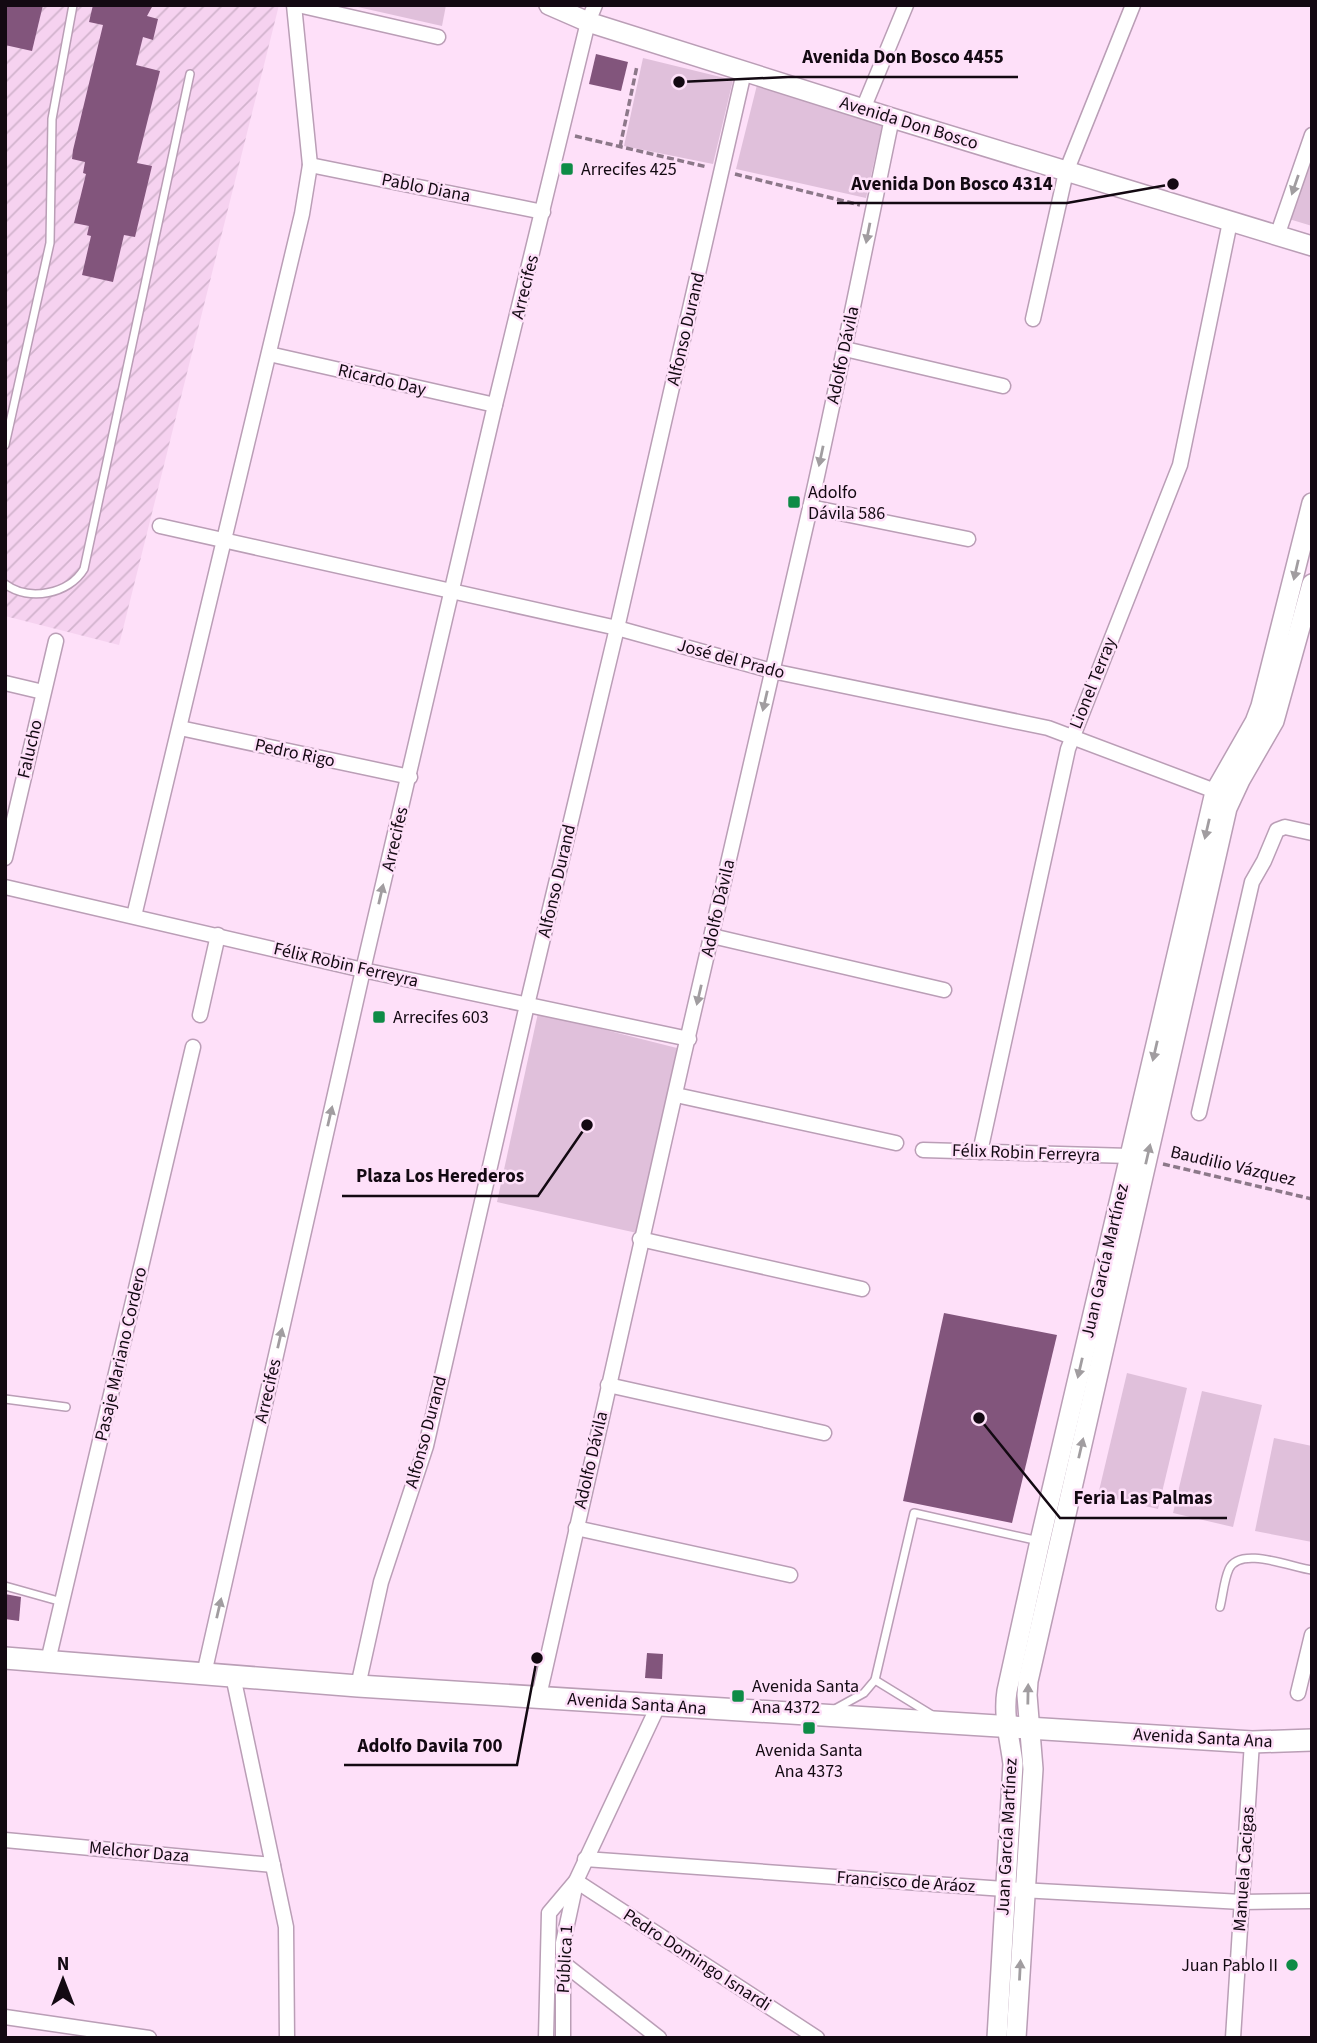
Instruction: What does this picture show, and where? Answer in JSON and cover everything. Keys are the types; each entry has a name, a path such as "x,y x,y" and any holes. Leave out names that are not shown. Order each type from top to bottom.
{"main road":[{"name":"Avenida Don Bosco","path":"549,5 592,13 744,72 1312,246"},
{"name":"Juan García Martínez","path":"997,2038 1013,1764 1005,1704 1007,1691 1040,1541 1138,1158 1223,794 1261,706 1312,503"},
{"name":"Juan García Martínez","path":"1223,794 1274,722 1281,705 1312,584"},
{"name":"Juan García Martínez","path":"1016,2038 1033,1769 1028,1681 1138,1158"},
{"name":"Avenida Santa Ana","path":"5,1658 358,1686 814,1716 1252,1742 1312,1740"}],"street":[{"path":"134,916 302,214 310,165 296,5 438,37"},
{"path":"863,109 906,5"},
{"path":"1033,319 1066,172 1133,5"},
{"name":"Arrecifes","path":"204,1674 363,970 495,405 592,13"},
{"name":"Alfonso Durand","path":"358,1686 381,1582 426,1446 744,72"},
{"name":"Adolfo Dávila","path":"539,1696 640,1239 676,1095 810,507 892,118"},
{"path":"1277,236 1312,135"},
{"name":"Pablo Diana","path":"310,165 543,212"},
{"name":"Lionel Terray","path":"980,1152 1071,736 1180,465 1230,222"},
{"path":"845,349 1003,386"},
{"name":"Ricardo Day","path":"268,354 495,405"},
{"path":"810,507 968,539"},
{"name":"José del Prado","path":"160,526 617,628 772,671 1048,728 1223,794"},
{"name":"Falucho","path":"5,858 56,641"},
{"path":"5,682 43,692"},
{"name":"Pedro Rigo","path":"180,728 410,777"},
{"path":"1199,1113 1252,882 1277,830 1285,827 1312,833"},
{"name":"Félix Robin Ferreyra","path":"5,887 363,970 688,1039"},
{"path":"200,1015 218,935"},
{"path":"712,936 944,990"},
{"name":"Pasaje Mariano Cordero","path":"48,1661 193,1047"},
{"path":"676,1095 896,1143"},
{"name":"Félix Robin Ferreyra","path":"923,1150 1138,1158"},
{"path":"640,1239 862,1289"},
{"path":"608,1385 824,1433"},
{"path":"576,1528 790,1575"},
{"path":"1298,1693 1312,1635"},
{"path":"233,1676 288,1942 287,2038"},
{"path":"546,2038 549,1913 576,1881 658,1706"},
{"name":"Manuela Cacigas","path":"1233,2038 1252,1742"},
{"name":"Melchor Daza","path":"5,1840 273,1865"},
{"name":"Francisco de Aráoz","path":"585,1859 1004,1889 1242,1902 1312,1901"},
{"name":"Pública 1","path":"563,2038 563,1943 576,1881"},
{"name":"Pedro Domingo Isnardi","path":"576,1881 817,2038"},
{"path":"563,1963 659,2038"},
{"path":"5,2017 149,2038"}],"lane":[{"path":"5,445 50,243 52,119 72,5"},
{"path":"5,584 30,593 54,592 68,587 79,578 84,569 190,74"},
{"path":"5,1399 66,1407"},
{"path":"814,1716 850,1702 864,1693 876,1680 914,1513 1040,1541"},
{"path":"1220,1607 1229,1568 1235,1562 1265,1559 1312,1570"},
{"path":"5,1586 62,1602"},
{"path":"876,1680 948,1724"}],"path":[{"path":"620,147 637,66"},
{"path":"562,133 873,208"},
{"name":"Baudilio Vázquez","path":"1138,1158 1312,1199"}],"shaded area":[{"path":"5,5 279,5 119,645 5,616"},
{"path":"349,5 446,5 442,26"},
{"path":"643,58 733,80 713,164 624,146"},
{"path":"757,85 883,122 866,198 736,169"},
{"path":"1312,158 1312,226 1289,219"},
{"path":"538,1013 677,1048 637,1233 497,1202"},
{"path":"1127,1373 1187,1388 1158,1509 1098,1495"},
{"path":"1202,1391 1262,1405 1233,1527 1173,1513"},
{"path":"1274,1438 1312,1446 1312,1542 1255,1531"}],"building":[{"path":"5,5 43,5 32,51 5,45"},
{"path":"93,5 153,5 147,16 158,19 153,40 143,37 136,65 160,71 137,163 152,166 135,237 124,235 113,282 82,275 91,236 87,235 89,226 74,223 86,174 83,173 85,162 72,159 73,150 103,25 89,22"},
{"path":"596,54 628,62 621,91 589,84"},
{"path":"944,1313 1057,1335 1012,1523 903,1501"},
{"path":"5,1594 21,1597 19,1621 5,1619"},
{"path":"647,1653 663,1654 662,1679 645,1678"}],"place":[{"name":"Avenida Don Bosco 4455","path":"679,82"},
{"name":"Arrecifes 425","path":"567,169"},
{"name":"Avenida Don Bosco 4314","path":"1173,184"},
{"name":"Adolfo Dávila 586","path":"794,502"},
{"name":"Arrecifes 603","path":"379,1017"},
{"name":"Plaza Los Herederos","path":"587,1125"},
{"name":"Feria Las Palmas","path":"979,1418"},
{"name":"Adolfo Davila 700","path":"537,1658"},
{"name":"Avenida Santa Ana 4372","path":"738,1696"},
{"name":"Avenida Santa Ana 4373","path":"809,1728"},
{"name":"Juan Pablo II","path":"1292,1965"}]}
